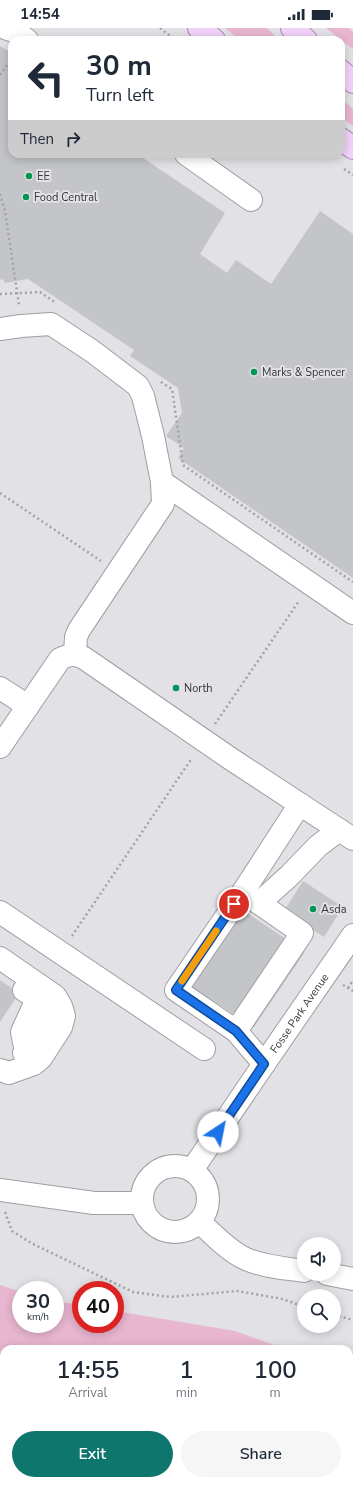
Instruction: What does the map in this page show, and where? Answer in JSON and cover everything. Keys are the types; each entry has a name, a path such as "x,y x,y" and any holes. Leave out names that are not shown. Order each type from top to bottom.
{"main road":[{"path":"199,28 209,36"},
{"path":"292,28 301,36"},
{"path":"345,75 353,82"}],"street":[{"path":"5,28 14,31 21,36"},
{"path":"192,158 251,200"},
{"path":"0,329 21,326 55,314 92,351 138,386 143,396 162,482 163,504 79,630 76,638 75,654"},
{"path":"162,482 353,613"},
{"path":"0,747 60,659 75,654 84,658 226,755 346,834"},
{"path":"0,688 28,706"},
{"path":"153,1015 176,990 251,898 300,804"},
{"path":"251,898 289,876 318,846 346,834"},
{"path":"236,1031 302,933 251,898"},
{"path":"0,912 204,1049"},
{"name":"Fosse Park Avenue","path":"192,1170 353,935"},
{"path":"0,958 55,996 61,1006 64,1016 61,1026 42,1058 34,1064 9,1074 0,1070"},
{"path":"0,973 44,1004 47,1014 36,1044 18,1058 0,1055"},
{"path":"176,990 236,1031 264,1064"},
{"path":"172,1166 192,1170 200,1177 208,1194 208,1204 205,1214 200,1222 191,1229 180,1232 164,1231 150,1222 144,1213 142,1202 142,1192 146,1182 153,1174 162,1168 172,1166"},
{"path":"2,1190 94,1203 142,1202"},
{"path":"200,1222 214,1235 246,1259 268,1265 297,1270"},
{"path":"341,1277 353,1279"}],"path":[{"path":"160,28 171,36"},
{"path":"0,75 8,64"},
{"path":"0,194 5,211 18,294"},
{"path":"0,294 40,292 55,314"},
{"path":"143,396 154,378 172,389 183,465 353,582"},
{"path":"0,493 104,563"},
{"path":"348,988 353,980"},
{"path":"2,1190 5,1213 12,1231 31,1243 133,1292 170,1297 237,1291 282,1299 297,1304"},
{"path":"341,1317 353,1320"}],"shaded area":[{"path":"225,28 267,28 275,36 235,36"},
{"path":"326,28 348,28 353,32 353,49 345,43 345,36 336,36"},
{"path":"345,102 353,109 353,126 345,120"},
{"path":"0,1285 12,1289 12,1333 64,1333 64,1302 72,1304 72,1333 124,1333 124,1312 235,1331 274,1345 0,1345"}],"building":[{"name":"Marks & Spencer","path":"0,46 8,51 8,158 143,158 225,213 200,254 227,273 236,260 271,284 320,211 353,234 353,578 178,458 184,448 166,436 182,413 178,388 130,356 134,350 28,279 5,283 3,279 0,280"},
{"name":"Asda","path":"303,881 343,907 324,937 284,911"},
{"path":"231,902 305,952 254,1027 180,979"},
{"path":"0,980 19,993 0,1022"}],"slow traffic":[{"path":"182,981 216,931"}],"place":[{"name":"EE","path":"29,176"},
{"name":"Food Central","path":"26,197"},
{"name":"Marks & Spencer","path":"254,372"},
{"name":"North","path":"176,688"},
{"name":"Asda","path":"313,909"}],"route":[{"path":"218,1132 264,1064 236,1031 176,990 234,904"}]}
